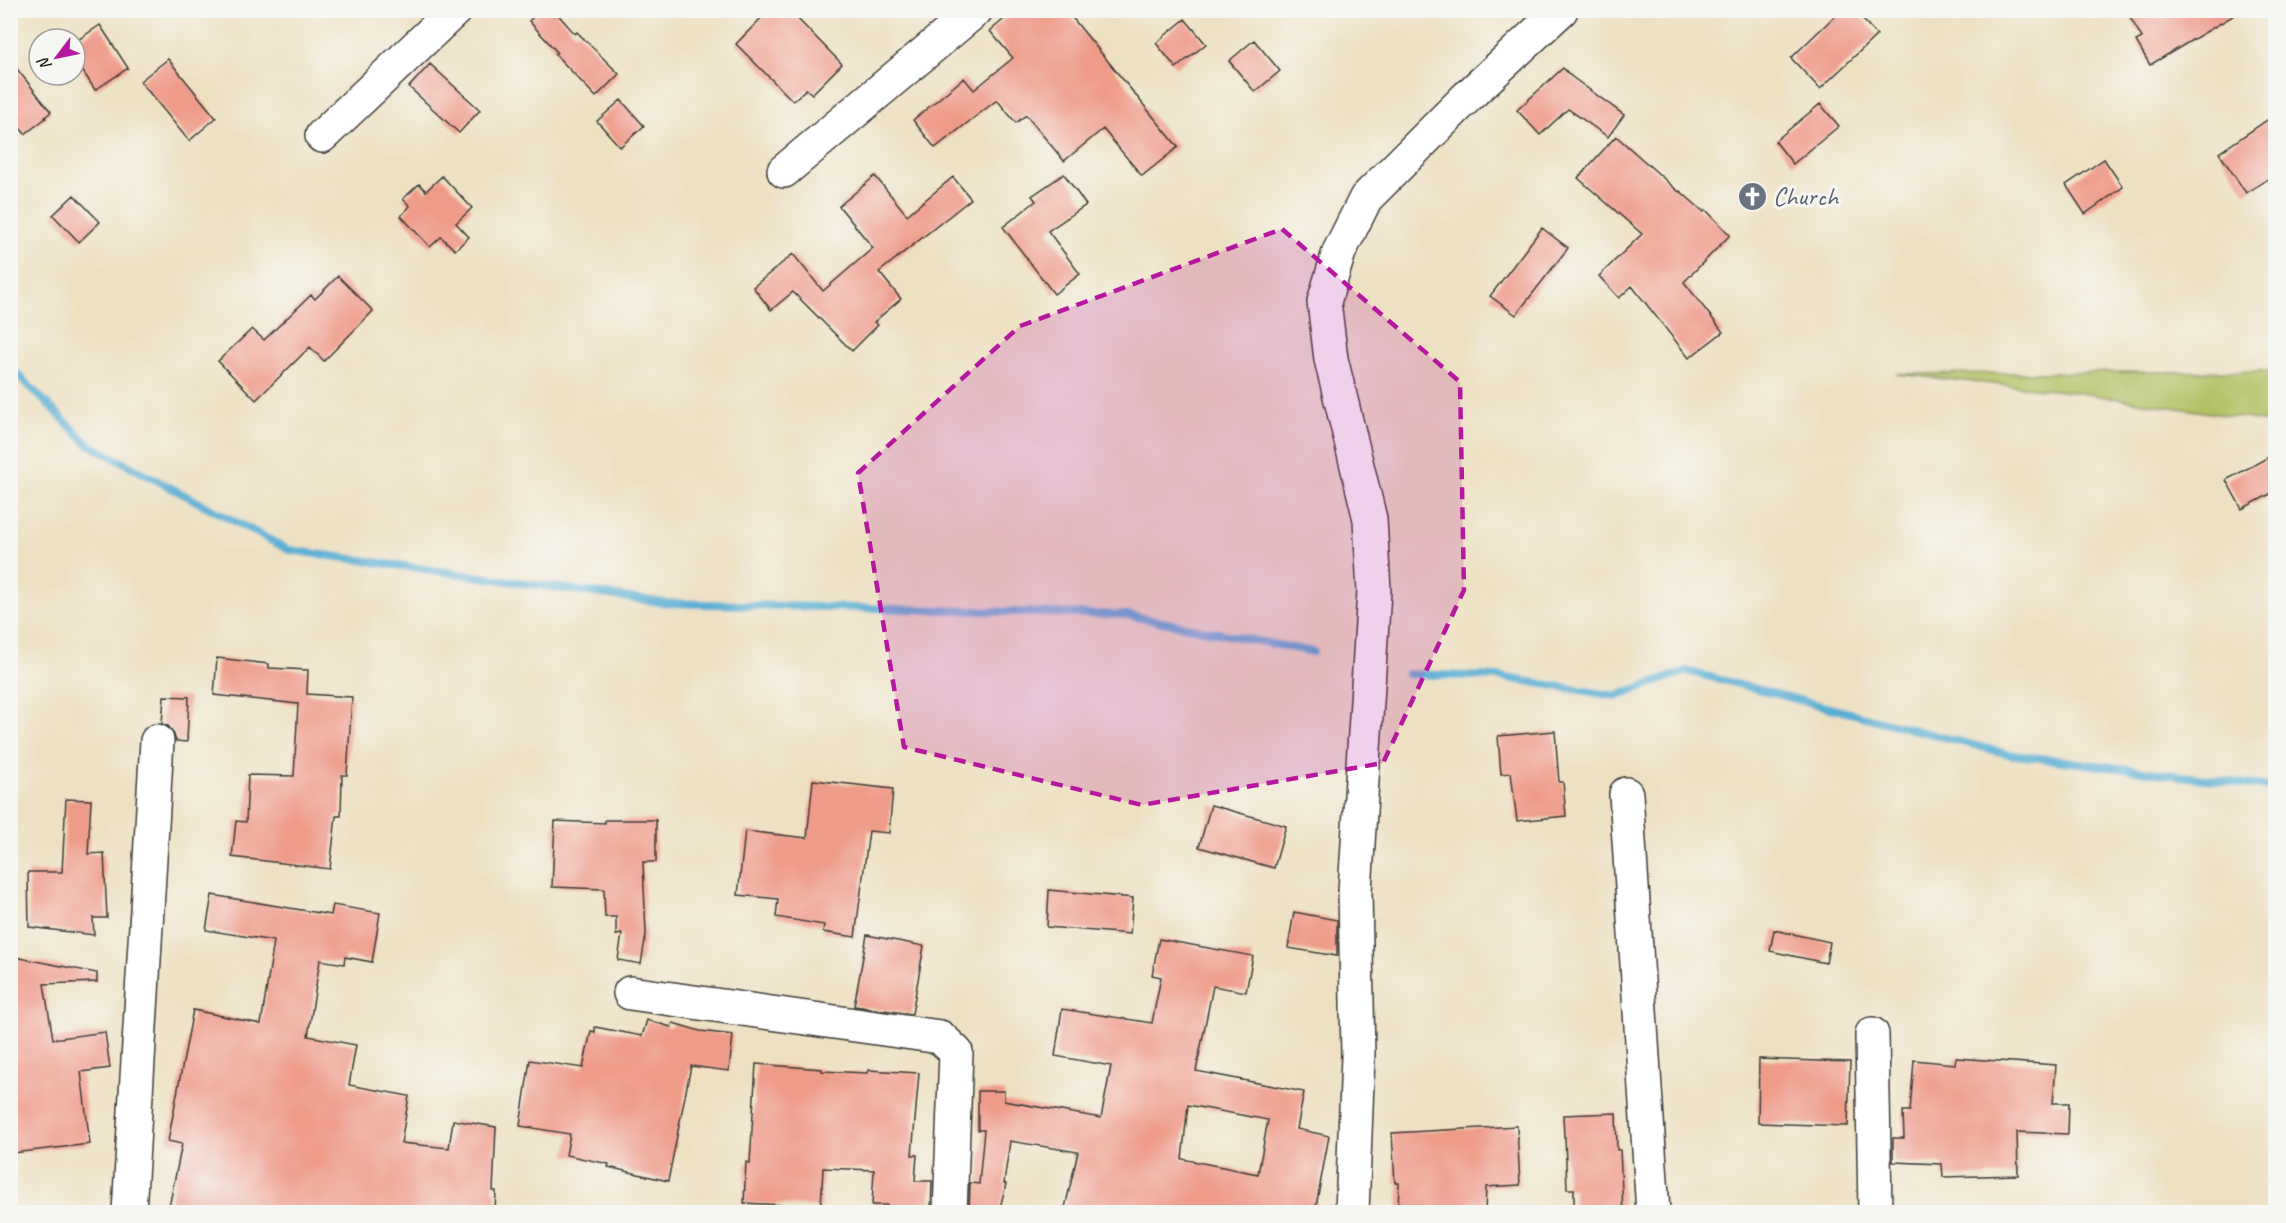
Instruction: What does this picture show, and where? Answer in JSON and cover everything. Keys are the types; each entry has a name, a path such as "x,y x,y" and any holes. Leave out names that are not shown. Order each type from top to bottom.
{"street":[{"path":"322,136 455,10"},
{"path":"784,171 976,10"},
{"path":"1352,1212 1358,1056 1355,891 1374,591 1370,519 1331,359 1324,302 1339,252 1366,198 1466,98 1561,10"},
{"path":"129,1212 157,741"},
{"path":"1626,794 1653,1212"},
{"path":"630,993 940,1036 956,1052 950,1212"},
{"path":"1872,1034 1875,1212"}],"highlighted area":[{"path":"1282,229 1460,382 1464,590 1383,763 1142,805 904,747 858,473 1020,326"}],"green space":[{"path":"2275,371 2275,423 2074,392 1896,374"}],"building":[{"path":"540,10 554,10 575,34 577,32 619,74 596,97 555,54 557,52 529,21"},
{"path":"769,10 789,10 842,64 812,94 806,89 793,101 736,44"},
{"path":"1015,10 1066,10 1178,147 1142,176 1103,129 1064,161 1026,115 1016,123 997,100 935,148 913,120 964,78 974,90 1013,58 990,31"},
{"path":"1841,10 1854,10 1877,35 1820,89 1791,58"},
{"path":"2126,10 2243,10 2150,65 2136,41 2142,38"},
{"path":"1185,19 1206,44 1176,68 1156,43"},
{"path":"100,25 128,68 95,90 87,78 87,34"},
{"path":"1254,40 1280,71 1255,92 1229,61"},
{"path":"168,59 216,118 189,141 140,81"},
{"path":"10,60 27,82 27,87 31,87 51,112 25,134 10,116"},
{"path":"430,64 480,110 459,133 409,87"},
{"path":"1563,68 1624,115 1608,137 1568,109 1540,135 1517,110"},
{"path":"621,100 644,126 620,147 597,121"},
{"path":"1820,104 1839,126 1793,164 1775,141"},
{"path":"2276,114 2276,174 2246,193 2219,153"},
{"path":"1616,136 1679,192 1704,212 1706,210 1730,235 1684,282 1723,332 1689,358 1632,286 1619,298 1599,276 1642,234 1578,178"},
{"path":"2104,159 2123,187 2085,214 2066,185"},
{"path":"1064,174 1086,205 1048,231 1080,274 1054,294 1003,227 1036,201 1032,196"},
{"path":"442,176 472,208 456,223 469,237 455,250 441,237 430,247 401,216 410,206 403,199 419,184 426,191"},
{"path":"875,176 907,215 953,177 971,199 879,272 901,299 874,322 878,325 852,351 793,292 771,310 753,287 793,254 823,291 873,248 839,206"},
{"path":"74,195 100,222 79,242 53,215"},
{"path":"1542,228 1568,248 1516,315 1490,296"},
{"path":"338,276 373,311 324,361 310,347 256,400 218,361 252,329 264,340 311,295 315,299"},
{"path":"2276,453 2276,491 2242,509 2226,480"},
{"path":"217,658 269,664 269,668 308,670 307,694 352,697 347,775 342,775 341,816 336,816 330,869 232,857 236,821 246,822 248,775 294,776 298,704 214,695"},
{"path":"164,696 189,697 187,742 176,741 173,732 168,726 162,724"},
{"path":"1555,731 1559,782 1563,782 1566,816 1517,821 1511,773 1501,774 1498,736"},
{"path":"813,780 893,789 889,833 869,831 855,937 823,932 824,925 776,917 778,899 738,895 745,831 807,838"},
{"path":"66,799 91,800 88,854 104,853 107,918 93,918 94,935 29,927 28,872 62,872"},
{"path":"1211,805 1286,826 1274,868 1199,847"},
{"path":"605,820 656,820 656,862 643,862 646,934 641,964 618,960 622,934 616,935 616,917 605,917 604,889 552,887 555,821 605,823"},
{"path":"1049,890 1133,898 1130,934 1047,927"},
{"path":"212,895 331,915 333,905 380,913 372,962 345,957 344,964 320,960 308,1036 356,1045 349,1085 409,1096 401,1143 449,1148 453,1120 496,1127 493,1191 496,1191 495,1212 168,1212 182,1144 168,1141 193,1010 261,1024 274,941 206,930"},
{"path":"1294,912 1337,920 1337,956 1288,948"},
{"path":"1774,930 1830,942 1826,963 1770,951"},
{"path":"867,935 924,946 912,1014 854,1006"},
{"path":"1159,939 1253,956 1246,992 1213,986 1196,1071 1304,1092 1297,1129 1329,1136 1315,1212 1064,1212 1078,1152 1010,1141 1004,1183 1006,1184 999,1212 969,1212 970,1183 979,1184 984,1130 978,1130 978,1091 1004,1091 1004,1101 1101,1118 1111,1066 1055,1056 1062,1009 1152,1023 1161,977 1152,975","holes":["1188,1105 1268,1120 1258,1174 1182,1159"]},
{"path":"10,956 97,973 97,982 44,984 53,1039 105,1032 110,1068 81,1072 90,1144 13,1153 10,1131"},
{"path":"647,1020 671,1027 673,1023 700,1031 733,1035 729,1071 691,1066 668,1181 608,1167 609,1164 566,1155 570,1134 520,1126 530,1060 583,1068 591,1031 595,1032 595,1027 642,1036"},
{"path":"1956,1058 2056,1065 2053,1103 2069,1103 2068,1134 2017,1132 2018,1175 1943,1177 1942,1164 1893,1162 1893,1138 1904,1138 1903,1111 1910,1111 1914,1060 1955,1064"},
{"path":"1759,1059 1850,1062 1848,1126 1758,1123"},
{"path":"756,1064 822,1069 822,1071 867,1073 868,1070 919,1073 912,1155 917,1155 915,1181 932,1181 931,1212 887,1212 887,1205 872,1205 874,1170 823,1168 821,1207 744,1203 746,1162 750,1163"},
{"path":"1616,1113 1623,1212 1574,1212 1574,1189 1567,1189 1563,1115"},
{"path":"1517,1126 1520,1185 1486,1187 1485,1212 1398,1212 1399,1183 1395,1183 1392,1133"}],"waterway":[{"path":"10,367 88,444 289,550 666,603 1127,615 1313,652"},
{"path":"1408,674 1500,677 1616,696 1687,671 2008,754 2276,788"}],"place":[{"name":"Church","path":"1752,196"}]}
